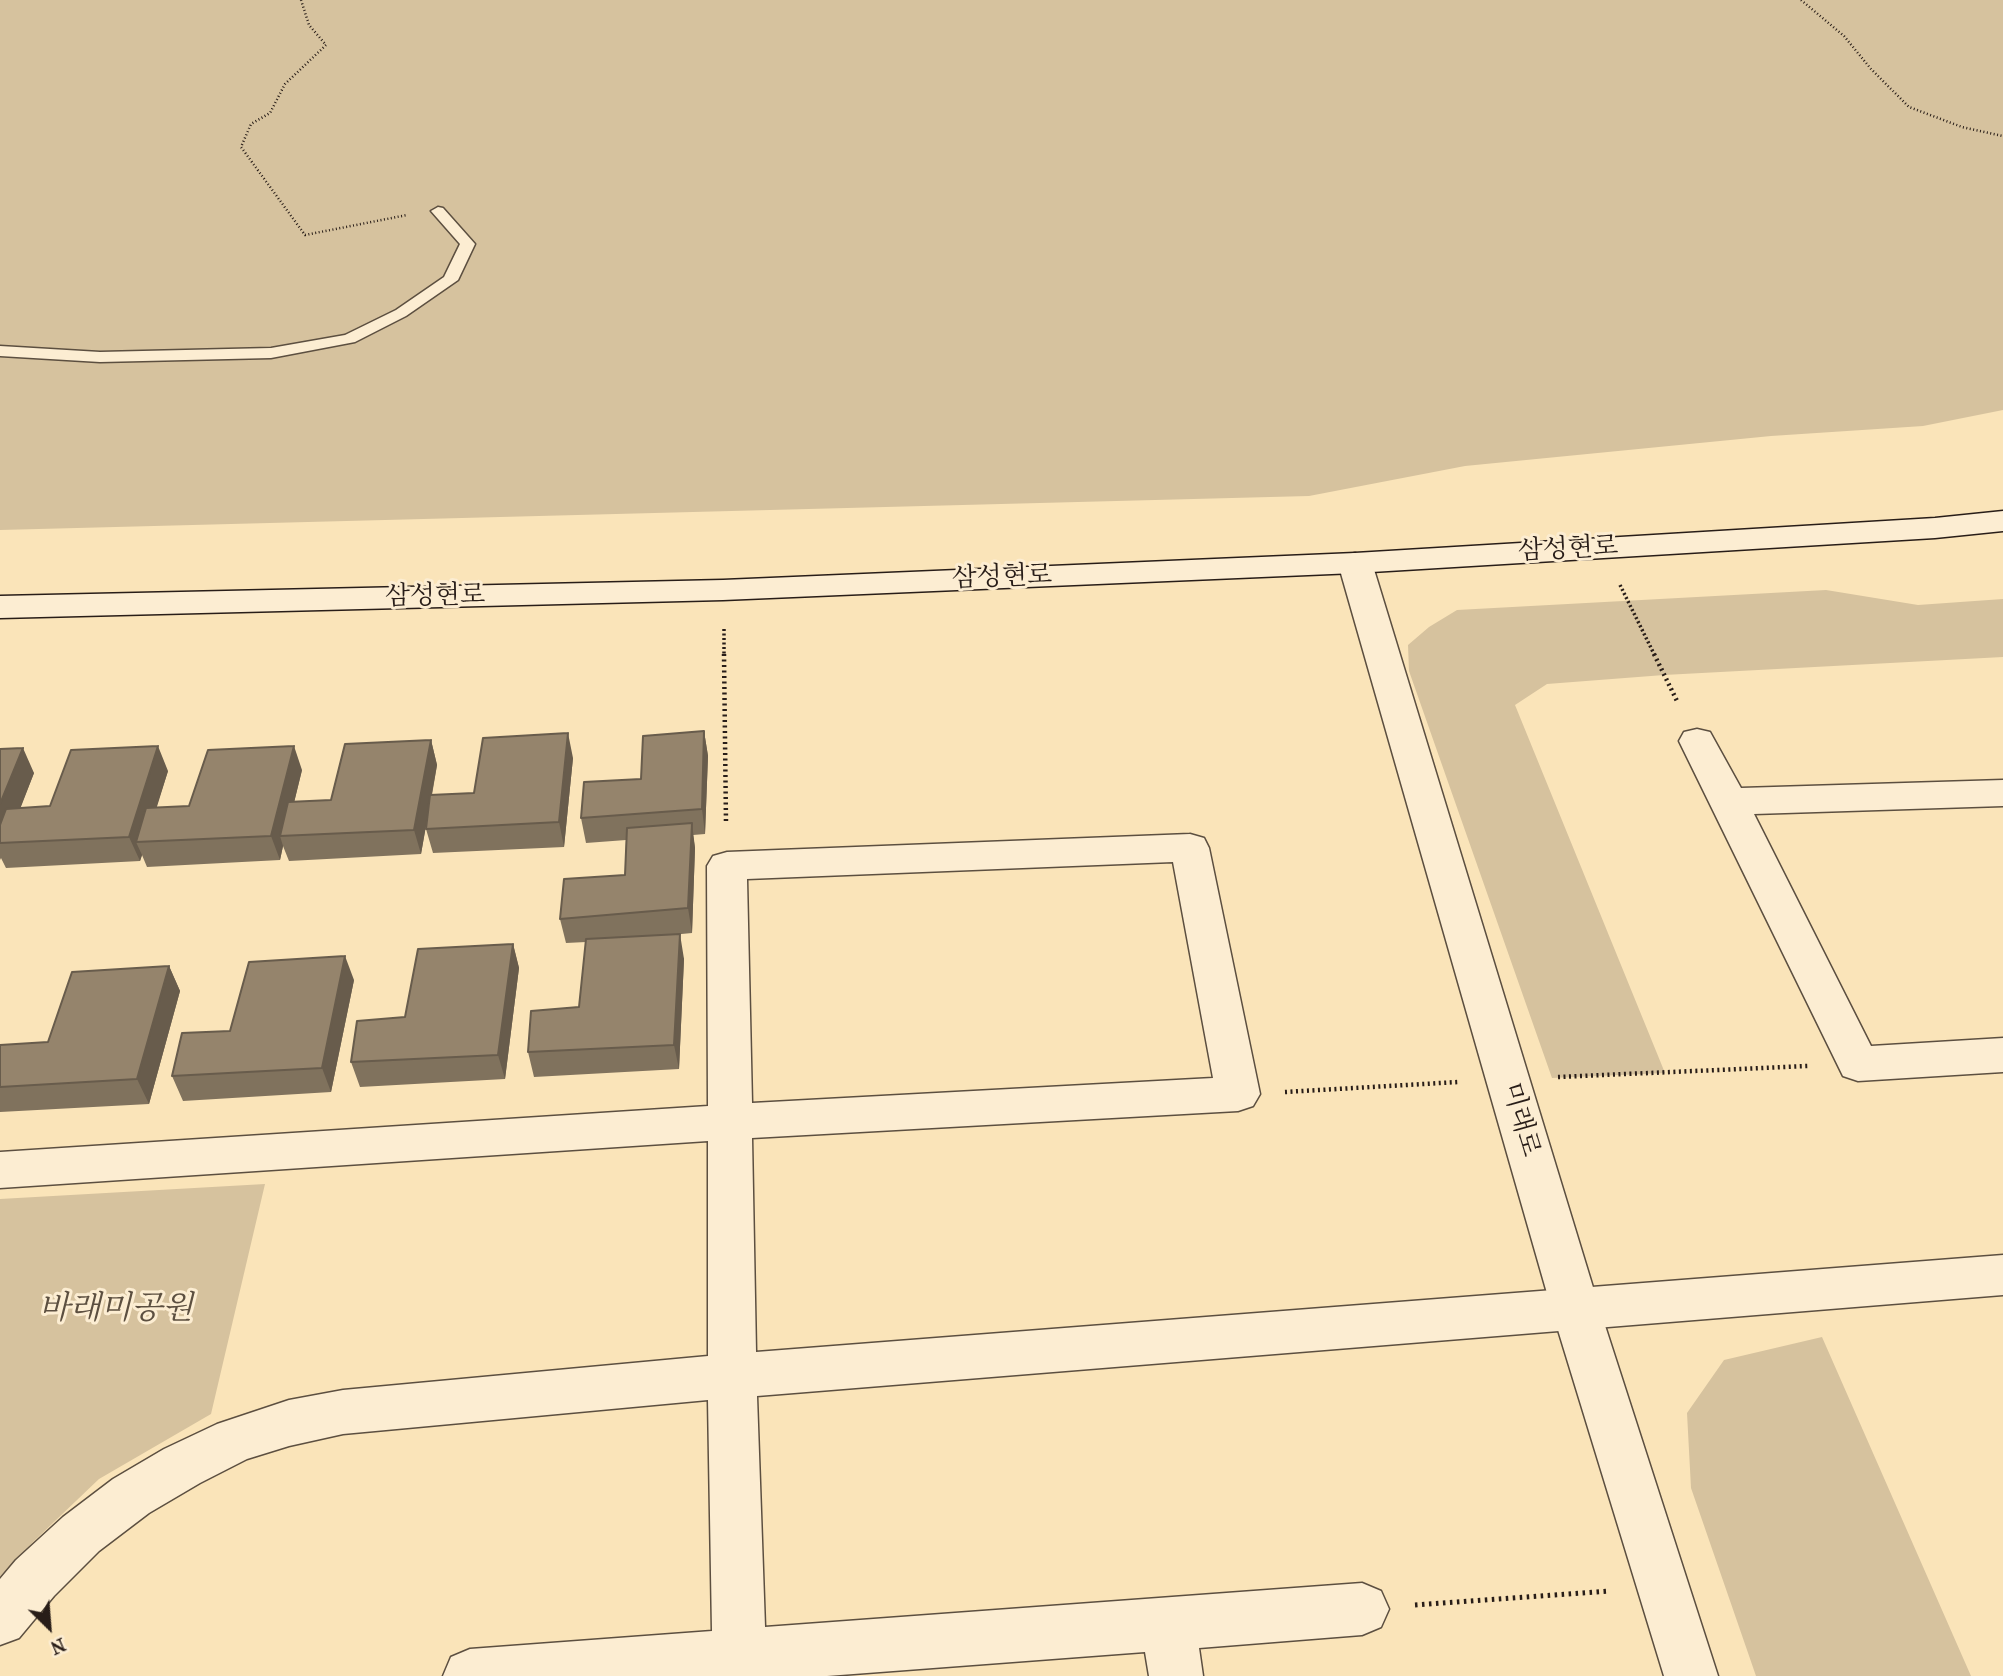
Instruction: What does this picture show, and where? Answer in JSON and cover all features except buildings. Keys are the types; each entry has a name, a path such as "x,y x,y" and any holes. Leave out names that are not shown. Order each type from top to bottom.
{"street":[{"name":"삼성현로","path":"0,607 723,590 1355,563 1935,528 2003,521"},
{"name":"미래로","path":"1355,563 1575,1307 1690,1676"},
{"path":"1697,741 1858,1064 2003,1055"},
{"path":"1729,802 2003,793"},
{"path":"0,1170 730,1122 1238,1094 1190,848 727,866 730,1122 732,1376 739,1655"},
{"path":"0,1619 35,1578 81,1534 131,1496 182,1466 235,1440 289,1423 343,1412 732,1376 2003,1275"},
{"path":"470,1676 1362,1609"},
{"path":"1168,1623 1176,1676"}],"lane":[{"path":"0,351 100,357 271,353 349,340 401,313 450,280 468,244 438,211"}],"path":[{"path":"301,0 309,25 326,45 285,84 270,113 251,124 241,147 305,234 438,211"},
{"path":"1801,0 1844,36 1871,69 1909,107 1962,127 2003,135"},
{"path":"1602,548 1697,741"},
{"path":"723,590 727,866"},
{"path":"1238,1094 1858,1064"},
{"path":"1362,1609 1664,1587"}],"green space":[{"path":"0,0 2003,0 2003,410 1923,426 1771,436 1465,466 1309,496 0,530"},
{"path":"1826,590 1918,605 2003,599 2003,657 1547,684 1515,705 1665,1073 1552,1078 1409,671 1408,645 1429,627 1457,610"},
{"name":"바래미공원","path":"265,1184 211,1414 99,1479 33,1542 0,1580 0,1199"},
{"path":"1822,1337 1971,1676 1756,1676 1691,1488 1687,1413 1724,1360"}]}
